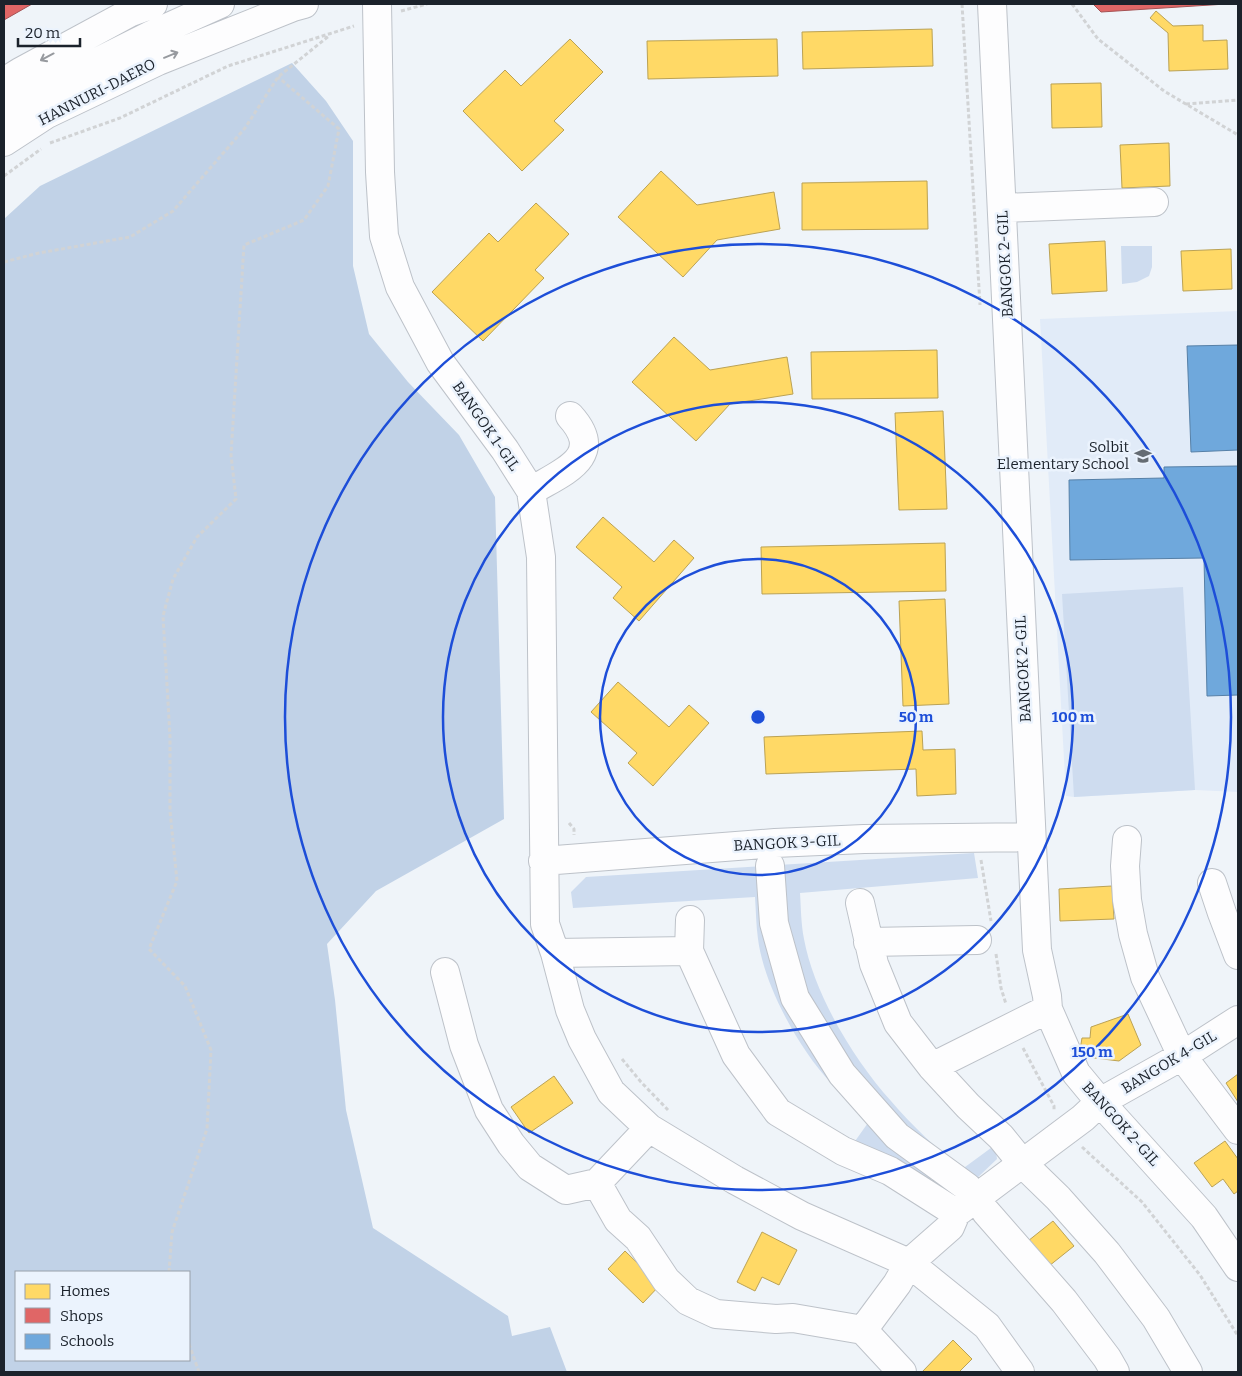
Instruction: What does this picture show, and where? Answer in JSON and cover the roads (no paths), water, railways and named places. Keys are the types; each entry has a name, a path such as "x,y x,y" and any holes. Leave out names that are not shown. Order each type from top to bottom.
{"street":[{"path":"4,82 123,17 153,4"},
{"path":"4,111 13,104 151,35 220,4"},
{"name":"HANNURI-DAERO","path":"4,142 47,114 158,61 292,7 304,4"},
{"name":"BANGOK 2-GIL","path":"992,4 1037,950 1048,1009 1076,1073 1147,1155 1185,1194 1204,1217 1238,1267"},
{"name":"BANGOK 1-GIL","path":"376,11 380,172 384,236 400,287 440,362 505,450 531,491 541,557 545,924 555,953 570,1010 582,1039 611,1092 649,1128 735,1180 802,1216 909,1263 987,1326 1020,1372"},
{"path":"1002,208 1154,202"},
{"path":"531,491 569,469 578,459 584,448 583,436 578,425 570,416"},
{"name":"BANGOK 3-GIL","path":"543,862 784,842 1031,837"},
{"path":"1127,840 1125,866 1127,900 1133,934 1145,977 1182,1056 1238,1130"},
{"path":"770,866 774,923 795,998 842,1074 896,1136 967,1187"},
{"path":"1212,883 1238,955"},
{"path":"860,903 874,964 898,1023 932,1067 968,1106 1001,1137 1022,1163 1058,1198 1107,1253 1156,1318 1188,1372"},
{"path":"690,920 689,950 736,1055 778,1112 843,1151 890,1171 956,1213"},
{"path":"868,942 977,940"},
{"path":"555,953 689,950"},
{"path":"445,972 464,1045 489,1110 510,1144 530,1167 566,1190 597,1183 649,1128"},
{"path":"932,1067 1048,1009"},
{"name":"BANGOK 4-GIL","path":"862,1330 897,1284 909,1263 950,1227 956,1213 1083,1118 1100,1102 1182,1056 1238,1020"},
{"path":"597,1183 618,1220 638,1238 666,1280 688,1301 716,1314 776,1319 794,1318 862,1330 902,1372"},
{"path":"986,1212 1064,1301 1108,1358 1115,1372"}],"place":[{"name":"Solbit Elementary School","path":"1143,456"}]}
